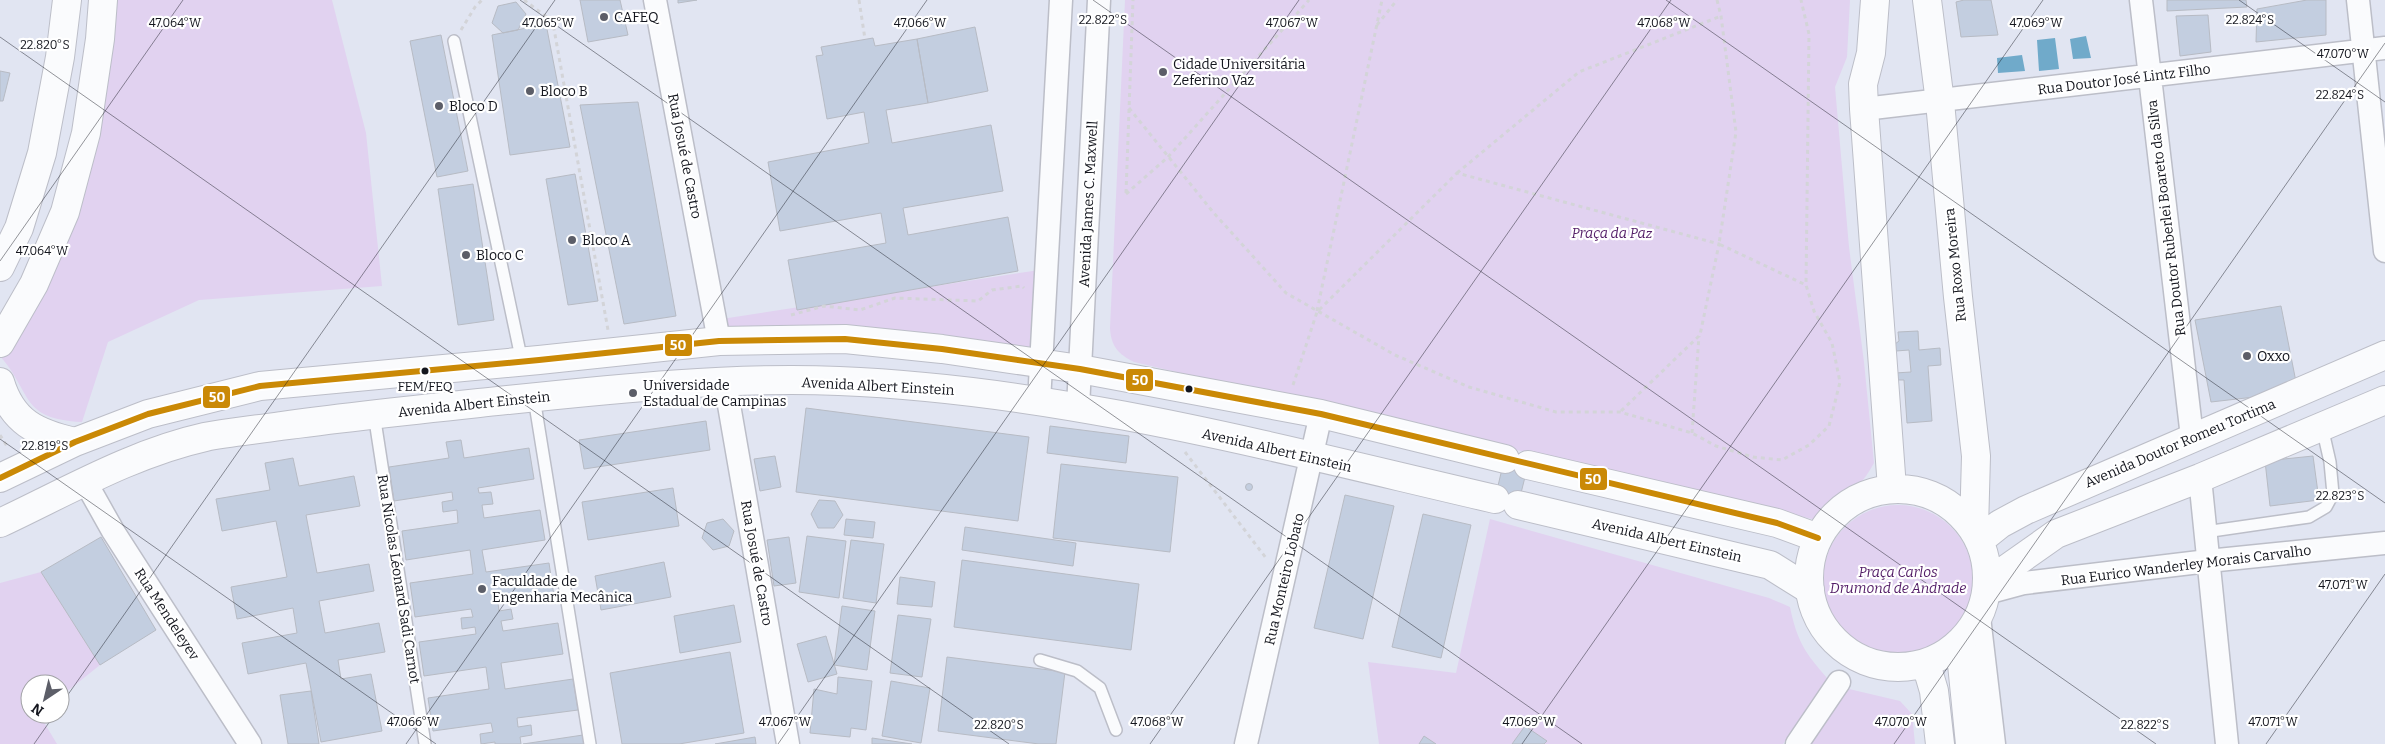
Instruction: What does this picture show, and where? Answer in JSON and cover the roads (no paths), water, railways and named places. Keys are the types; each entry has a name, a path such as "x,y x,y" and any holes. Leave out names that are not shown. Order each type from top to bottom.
{"street":[{"path":"0,266 19,228 42,154 60,57 67,0"},
{"path":"0,343 34,284 65,212 86,133 100,39 103,0"},
{"name":"Rua Josué de Castro","path":"656,0 719,341"},
{"path":"1039,402 1061,0"},
{"name":"Avenida James C. Maxwell","path":"1078,408 1099,0"},
{"path":"1875,0 1871,53 1864,84 1864,109 1892,488"},
{"name":"Rua Roxo Moreira","path":"1927,0 1940,102 1958,296 1976,456 1977,535"},
{"name":"Rua Doutor Ruberlei Boareto da Silva","path":"2141,0 2192,437"},
{"path":"2358,0 2374,50 2385,251"},
{"name":"Rua Doutor José Lintz Filho","path":"1864,109 1940,102 2374,50"},
{"path":"6,466 87,438 148,414 260,386 522,362 719,341 845,339 942,349 1080,369 1322,414 1777,523 1818,538"},
{"name":"Avenida Doutor Romeu Tortima","path":"1977,535 2026,510 2192,437 2385,356"},
{"name":"Avenida Albert Einstein","path":"0,523 140,458 204,437 374,414 534,397 726,382 837,381 958,390 1078,408 1164,424 1507,502 1770,565 1810,590"},
{"path":"0,382 4,396 14,414 50,436 87,438"},
{"name":"Rua Josué de Castro","path":"726,382 788,744"},
{"path":"1994,744 1985,597 1987,560 1977,535 1948,505 1919,490 1892,488 1873,492 1848,504 1828,522 1818,538 1810,563 1810,590 1816,614 1830,636 1849,653 1867,663 1886,668 1906,668 1926,664 1944,656 1960,644 1985,597 2056,534 2200,478 2385,400"},
{"name":"Rua Monteiro Lobato","path":"1246,744 1322,414"},
{"path":"86,483 81,468 87,438"},
{"path":"2200,478 2227,744"},
{"name":"Rua Mendeleyev","path":"86,483 113,531 250,744"},
{"name":"Rua Eurico Wanderley Morais Carvalho","path":"1985,597 2024,584 2208,561 2385,542"},
{"path":"1960,644 1970,744"},
{"path":"1926,664 1934,691 1940,744"},
{"path":"1797,744 1839,682"}],"lane":[{"path":"454,41 522,362"},
{"path":"534,397 590,744"},
{"name":"Rua Nicolas Léonard Sadi Carnot","path":"374,414 425,744"},
{"path":"2205,532 2308,517 2326,507 2333,494 2330,462 2322,426"},
{"path":"1040,660 1077,672 1100,688 1116,730"}],"water":[{"path":"2086,36 2091,58 2073,59 2070,39"},
{"path":"2055,38 2059,69 2039,71 2037,40"},
{"path":"2022,55 2025,71 1998,73 1997,58"}],"place":[{"name":"CAFEQ","path":"604,17"},
{"name":"Cidade Universitária Zeferino Vaz","path":"1163,72"},
{"name":"Bloco B","path":"530,91"},
{"name":"Bloco D","path":"439,106"},
{"name":"Bloco A","path":"572,240"},
{"name":"Bloco C","path":"466,255"},
{"name":"Oxxo","path":"2247,356"},
{"name":"FEM/FEQ","path":"425,371"},
{"name":"Universidade Estadual de Campinas","path":"633,393"},
{"name":"Faculdade de Engenharia Mecânica","path":"482,589"}],"park label":[{"name":"Praça da Paz","path":"1612,233"},
{"name":"Praça Carlos Drumond de Andrade","path":"1898,580"}]}
